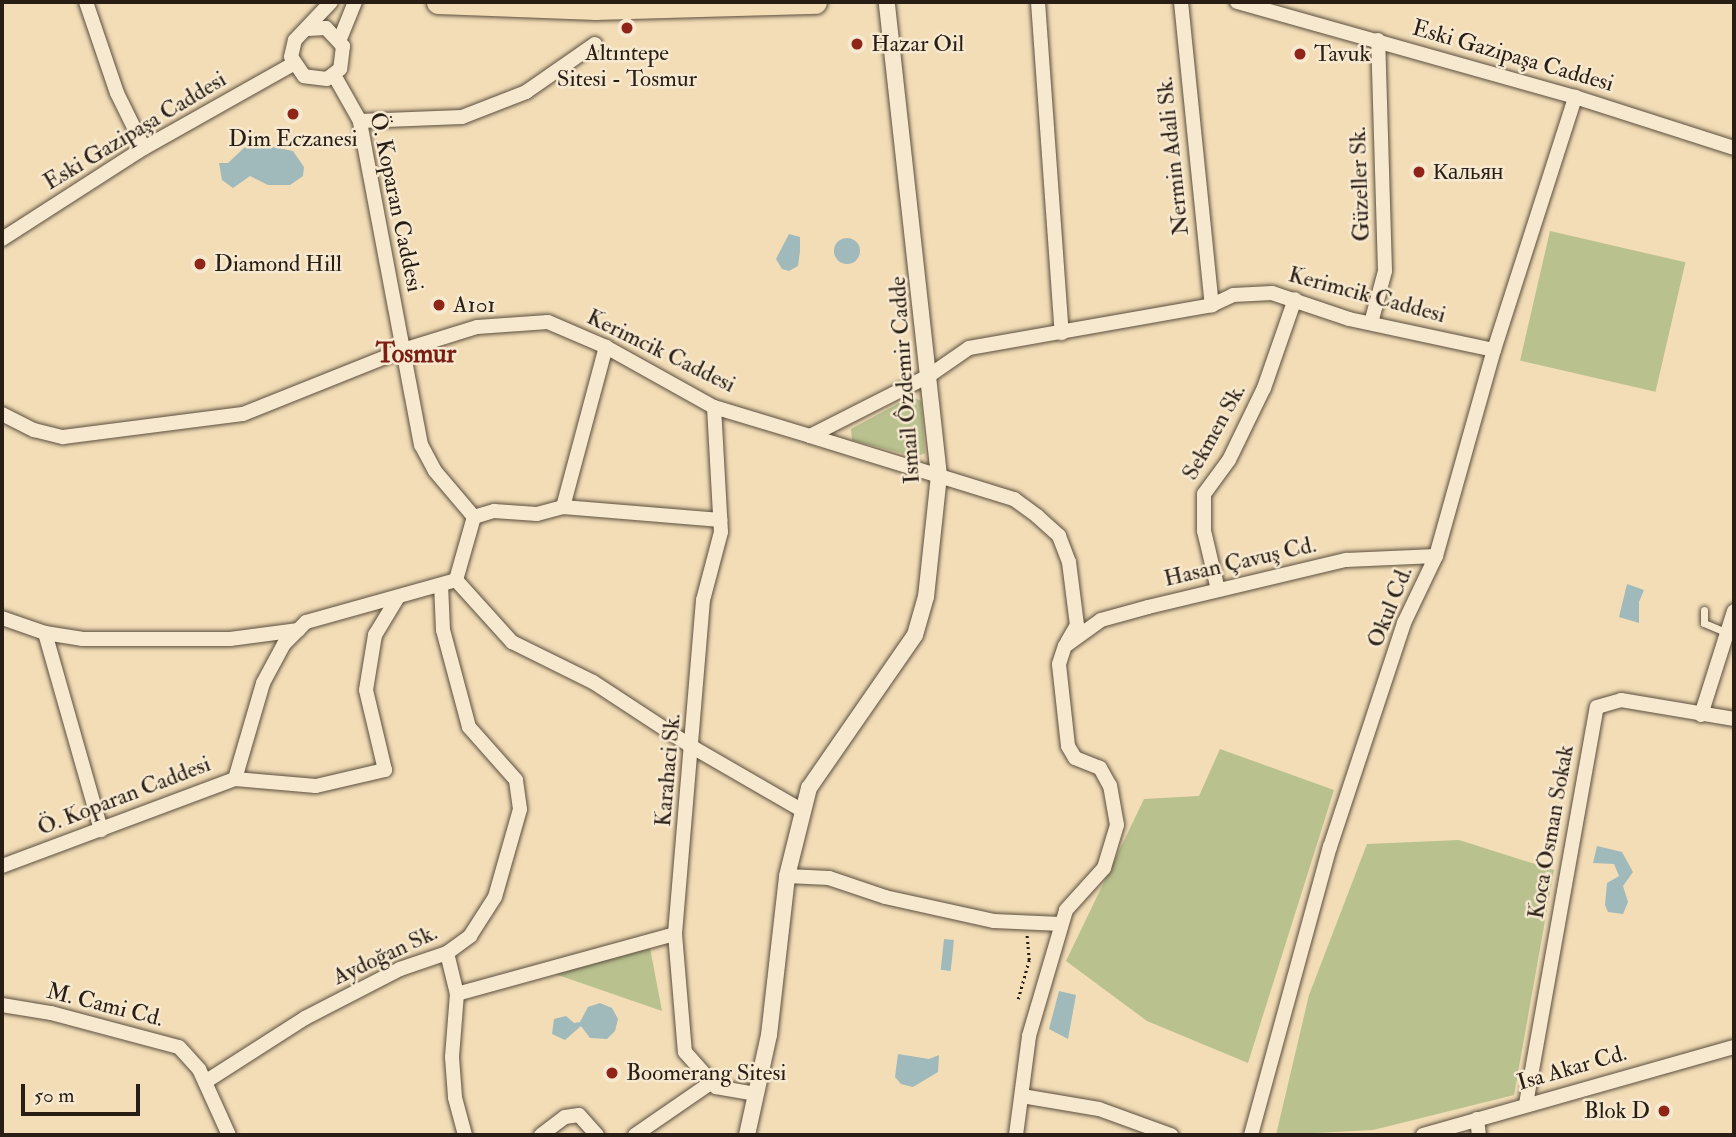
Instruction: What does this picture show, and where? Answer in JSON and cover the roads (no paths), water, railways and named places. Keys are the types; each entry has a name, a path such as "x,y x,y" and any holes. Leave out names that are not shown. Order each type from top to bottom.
{"highway":[{"path":"438,2 596,8 815,2"}],"street":[{"path":"86,2 117,93 144,148"},
{"path":"331,2 295,40 293,64 311,80 334,75 343,62 340,39 355,2"},
{"name":"Ismail Ôzdemir Cadde","path":"747,1135 769,1035 787,876 809,788 915,635 926,597 939,476 887,2"},
{"path":"1038,2 1062,333"},
{"name":"Nermin Adali Sk.","path":"1181,2 1212,305"},
{"name":"Eski Gazipaşa Caddesi","path":"1237,2 1575,97 1734,148"},
{"path":"308,29 326,29 340,39"},
{"name":"Güzeller Sk.","path":"1371,323 1385,271 1378,40"},
{"path":"360,121 462,117 526,92 595,44"},
{"name":"Eski Gazipaşa Caddesi","path":"2,239 144,148 293,64"},
{"name":"Ö. Koparan Caddesi","path":"334,75 360,121 421,445 435,471 474,517"},
{"name":"Okul Cd.","path":"1251,1135 1330,847 1404,623 1436,556 1494,350 1575,97"},
{"name":"Kerimcik Caddesi","path":"2,414 34,430 63,437 243,414 403,350 477,327 548,322 606,347 714,407 810,436 930,375 969,348 1212,305 1233,295 1272,293 1371,323 1494,350"},
{"name":"Sekmen Sk.","path":"1218,590 1204,531 1203,494 1229,460 1264,388 1295,299"},
{"path":"563,507 606,347"},
{"name":"Karahaci Sk.","path":"712,1082 685,1052 675,934 694,748 704,600 720,520 714,407"},
{"path":"810,436 1014,499 1059,536 1069,562 1077,625 1059,664 1068,746 1074,758 1100,768 1110,786 1117,825 1104,868 1066,910 1061,924 1029,1036 1016,1135"},
{"path":"720,520 563,507 537,514 494,511 474,517 456,580 512,642 593,682 694,748 803,811"},
{"name":"Hasan Çavuş Cd.","path":"1065,646 1101,620 1218,590 1346,560 1436,556"},
{"name":"Ö. Koparan Caddesi","path":"2,866 235,779 263,682 284,644 306,622 354,606 398,597 456,580"},
{"name":"Aydoğan Sk.","path":"205,1082 305,1017 400,970 447,953 470,936 495,897 520,809 516,780 469,727 443,630 441,585"},
{"path":"235,779 316,786 385,770 366,690 375,635 398,597"},
{"path":"1701,715 1734,611"},
{"path":"2,618 45,633 82,639 217,639 298,630"},
{"path":"45,633 101,830"},
{"name":"Koca Osman Sokak","path":"1526,1104 1597,707 1621,700 1734,719"},
{"path":"787,876 829,878 947,912 1040,925 1061,924"},
{"path":"457,994 675,934"},
{"path":"447,953 457,994 452,1057 455,1097 465,1135"},
{"name":"M. Cami Cd.","path":"2,1005 51,1013 179,1047 205,1082 229,1135"},
{"name":"Isa Akar Cd.","path":"1423,1135 1734,1046"},
{"path":"635,1135 712,1082 756,1094"},
{"path":"1022,1096 1099,1109 1171,1135"},
{"path":"541,1135 565,1117 579,1115 597,1135"},
{"path":"1477,1119 1479,1135"}],"lane":[{"path":"1704,610 1704,623 1727,633"}],"water":[{"path":"264,145 293,151 304,167 303,176 290,185 268,185 250,176 233,188 222,180 219,163 228,163 245,147"},
{"path":"789,234 800,237 800,251 798,266 789,271 782,269 776,259"},
{"path":"847,238 856,242 860,251 856,260 847,264 838,260 834,251 838,242"},
{"path":"1627,584 1644,590 1639,602 1639,623 1619,617"},
{"path":"1597,846 1622,852 1633,872 1623,886 1628,902 1623,914 1608,912 1605,905 1607,883 1619,876 1614,864 1593,863"},
{"path":"944,939 954,940 951,971 941,970"},
{"path":"1059,991 1076,995 1068,1039 1049,1029"},
{"path":"600,1003 612,1008 618,1019 615,1031 607,1039 590,1038 581,1026 565,1040 552,1034 554,1019 566,1016 574,1023 580,1022 588,1007"},
{"path":"898,1054 929,1059 939,1055 938,1072 913,1087 901,1084 895,1077"}],"place":[{"name":"Altıntepe Sitesi - Tosmur","path":"627,28"},
{"name":"Hazar Oil","path":"857,44"},
{"name":"Tavuk","path":"1300,54"},
{"name":"Dim Eczanesi","path":"293,114"},
{"name":"Кальян","path":"1419,172"},
{"name":"Diamond Hill","path":"200,264"},
{"name":"A101","path":"439,305"},
{"name":"Boomerang Sitesi","path":"612,1073"},
{"name":"Blok D","path":"1664,1111"}],"district":[{"name":"Tosmur","path":"416,355"}]}
